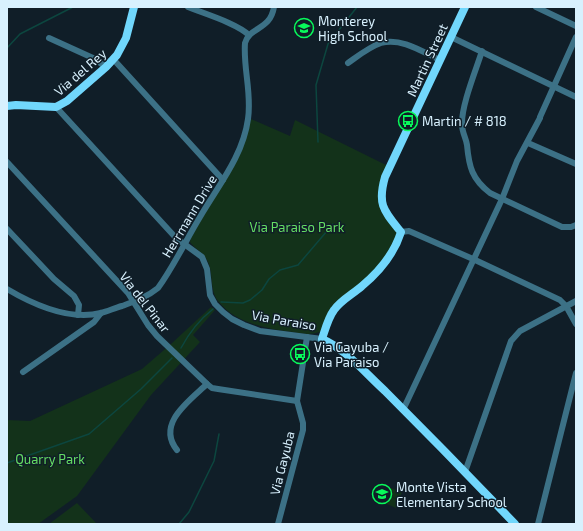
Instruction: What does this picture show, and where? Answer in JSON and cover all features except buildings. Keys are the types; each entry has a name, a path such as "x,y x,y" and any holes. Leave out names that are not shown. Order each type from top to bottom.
{"street":[{"name":"Via del Rey","path":"7,106 56,107 66,100 114,60 126,38 134,7"},
{"path":"188,7 232,24 244,30 249,35 268,22 274,7"},
{"name":"Martin Street","path":"401,232 384,209 381,190 440,60 466,7"},
{"path":"536,7 576,26"},
{"name":"Herrmann Drive","path":"7,289 24,299 49,309 78,315 100,313 133,302 150,294 158,288 223,180 242,144 247,126 249,97 245,47 246,40 249,35"},
{"path":"451,37 576,97"},
{"path":"403,410 576,37"},
{"path":"49,38 93,58 106,67"},
{"path":"348,63 381,43 391,42 407,45 440,60"},
{"path":"482,51 462,119 468,162 475,178 481,186 502,199 562,227 571,227 576,225"},
{"path":"114,60 223,180"},
{"name":"Via Paraiso","path":"56,107 150,210 184,245 203,259 207,269 210,295 215,304 227,316 260,331 322,339 344,352 465,472 515,524"},
{"path":"528,143 576,164"},
{"name":"Via del Pinar","path":"7,162 128,293 148,326 157,336 207,384 212,388 297,401"},
{"path":"7,228 50,275 74,296 79,305 78,315"},
{"path":"322,339 333,311 344,300 362,287 381,268 397,246 401,232 409,231 560,300 566,306 576,324"},
{"path":"465,472 511,341 520,332 576,301"},
{"path":"23,372 94,322 100,313"},
{"name":"Via Gayuba","path":"278,524 303,430 303,423 297,401 307,337"},
{"path":"538,524 576,373"},
{"path":"177,450 172,444 170,437 171,426 175,416 207,384"}],"green space":[{"name":"Via Paraiso Park","path":"251,119 290,136 295,120 388,166 379,203 381,211 397,233 391,251 320,332 303,334 262,327 233,315 225,309 215,296 207,260 190,242 244,144"},
{"name":"Quarry Park","path":"211,307 215,310 193,335 200,342 151,395 77,496 38,524 7,524 7,420 30,421 142,369"},
{"path":"386,486 402,492 399,500 383,493"},
{"path":"383,494 399,500 396,508 380,501"},
{"path":"77,503 97,524 49,524"}],"waterway":[{"path":"7,48 20,34 73,7"},
{"path":"318,142 316,85 328,44 357,7"},
{"path":"221,302 243,303 250,300 262,290 269,279 280,270 298,265 333,224"},
{"path":"181,348 195,327 213,309"},
{"path":"7,463 89,434 141,389 172,358"},
{"path":"179,524 189,512 214,461 219,434"}],"place":[{"name":"Monterey High School","path":"304,28"},
{"name":"Martin / # 818","path":"408,121"},
{"name":"Via Gayuba / Via Paraiso","path":"300,354"},
{"name":"Monte Vista Elementary School","path":"382,494"}]}
